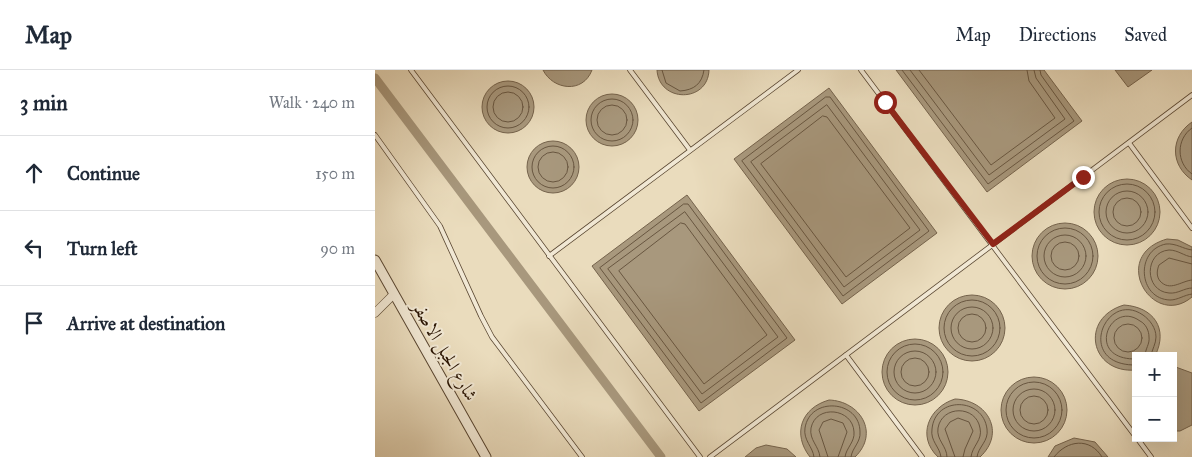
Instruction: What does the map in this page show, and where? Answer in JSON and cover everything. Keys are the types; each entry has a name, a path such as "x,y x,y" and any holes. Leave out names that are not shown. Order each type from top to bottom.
{"street":[{"name":"شارع الجبل الاصفر","path":"375,260 378,271 394,294 486,457"},
{"path":"375,313 394,294"}],"lane":[{"path":"411,70 700,457"},
{"path":"630,70 690,150"},
{"path":"549,256 798,70"},
{"path":"861,70 993,244 1132,433"},
{"path":"710,457 1192,96"},
{"path":"375,135 439,226 492,337 582,457"},
{"path":"1129,143 1192,228"},
{"path":"846,355 922,457"},
{"path":"1139,442 1151,457"}],"water":[{"path":"543,70 592,70 588,78 582,83 568,86 554,82"},
{"path":"657,70 709,70 707,81 701,89 683,95 666,89 660,81"},
{"path":"896,70 1044,70 1082,121 987,192"},
{"path":"1115,70 1152,70 1128,87"},
{"path":"503,81 513,81 523,85 530,92 534,107 530,122 523,129 513,133 503,133 493,129 486,122 482,112 482,102 486,92 493,85"},
{"path":"829,88 937,233 842,304 734,159"},
{"path":"607,94 617,94 627,98 634,105 638,120 634,135 627,142 617,146 607,146 597,142 590,135 586,125 586,115 590,105 597,98"},
{"path":"1192,122 1192,180 1180,167 1176,151 1180,135"},
{"path":"548,141 558,141 568,145 575,152 579,167 575,182 568,189 558,193 548,193 538,189 531,182 527,172 527,162 531,152 538,145"},
{"path":"1127,179 1140,182 1150,189 1157,199 1160,212 1157,225 1150,235 1140,242 1127,245 1114,242 1104,235 1097,225 1094,212 1097,199 1104,189 1114,182"},
{"path":"687,195 795,340 699,411 592,266"},
{"path":"1065,223 1078,226 1088,233 1095,243 1098,256 1095,269 1088,279 1078,286 1065,289 1052,286 1042,279 1035,269 1032,256 1035,243 1042,233 1052,226"},
{"path":"1167,239 1178,240 1192,247 1192,297 1177,305 1163,304 1151,298 1143,287 1139,274 1141,260 1150,248"},
{"path":"972,295 985,298 995,305 1002,315 1005,328 1002,341 995,351 985,358 972,361 959,358 949,351 942,341 939,328 942,315 949,305 959,298"},
{"path":"1124,305 1134,307 1150,315 1156,321 1159,328 1159,346 1157,352 1132,352 1132,370 1120,369 1108,363 1100,355 1096,344 1096,332 1100,321 1110,312"},
{"path":"915,339 928,342 938,349 945,359 948,372 945,385 938,395 928,402 915,405 902,402 892,395 885,385 882,372 885,359 892,349 902,342"},
{"path":"1177,367 1192,373 1192,425 1177,431"},
{"path":"1034,377 1047,380 1057,387 1064,397 1067,410 1064,423 1057,433 1047,440 1034,443 1021,440 1011,433 1004,423 1001,410 1004,397 1011,387 1021,380"},
{"path":"955,399 976,405 990,419 992,438 988,448 980,457 938,457 931,449 927,432 932,415 938,408"},
{"path":"829,400 850,406 863,420 866,438 862,448 855,457 810,457 801,440 802,423 806,415 819,404"},
{"path":"1074,438 1095,442 1108,457 1048,457 1055,446"},
{"path":"766,445 787,449 796,457 745,457 756,448"}],"waterway":[{"path":"375,78 661,457"}],"route":[{"path":"885,102 993,244 1083,177"}]}
